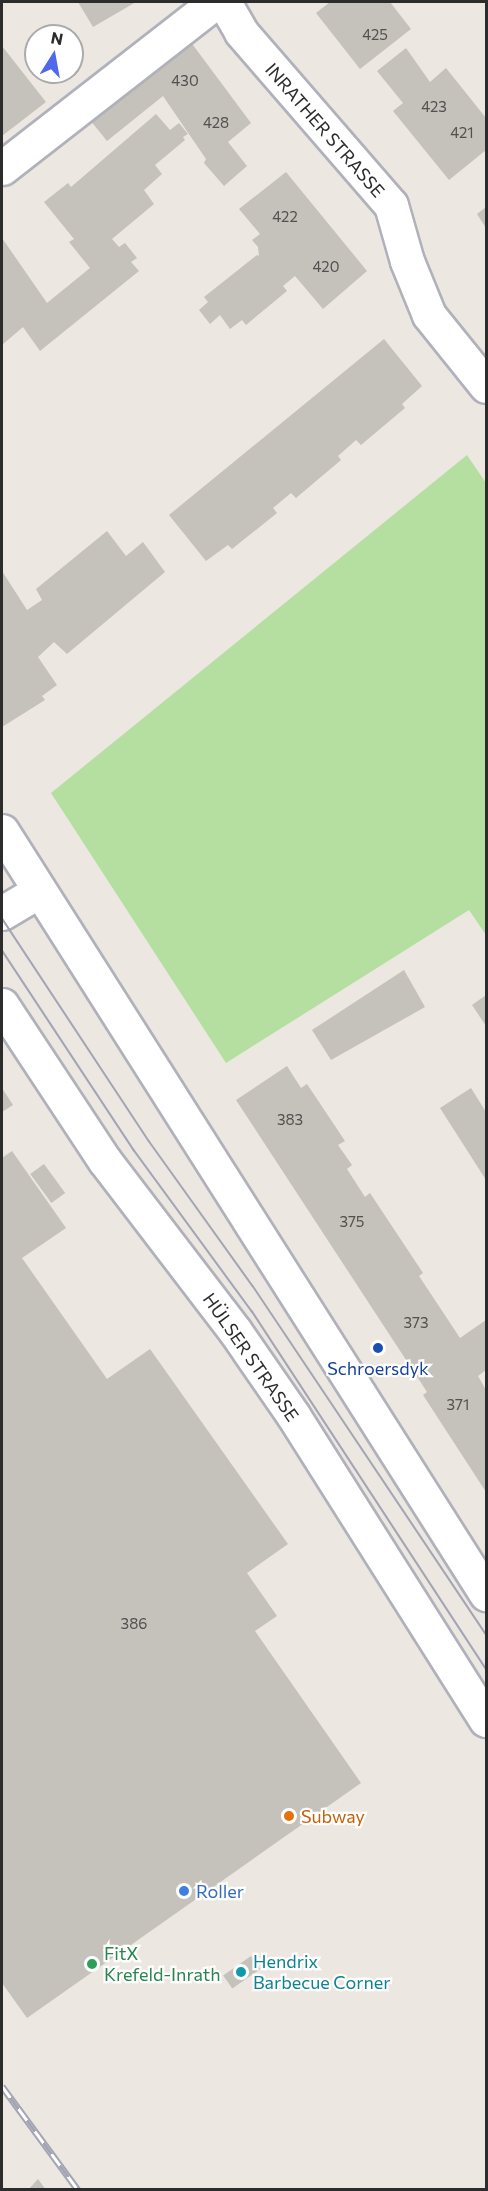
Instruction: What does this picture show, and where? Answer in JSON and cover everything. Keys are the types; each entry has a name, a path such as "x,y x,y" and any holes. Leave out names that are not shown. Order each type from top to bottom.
{"street":[{"path":"2,168 215,2"},
{"name":"INRATHER STRASSE","path":"225,2 241,32 391,205 407,261 429,315 486,386"},
{"path":"2,831 486,1594"},
{"path":"2,913 39,891"},
{"name":"HÜLSER STRASSE","path":"2,1005 105,1161 235,1331 293,1415 486,1720"}],"green space":[{"path":"467,455 486,483 486,935 469,910 226,1063 51,793"}],"building":[{"path":"78,2 136,2 93,27"},
{"path":"330,2 390,2 411,29 360,69 316,13"},
{"path":"190,41 251,123 228,142 247,166 224,186 204,163 206,159 163,96 107,141 90,120"},
{"path":"2,46 24,74 24,84 32,84 46,102 2,136"},
{"path":"406,48 430,82 446,68 486,118 486,150 449,180 393,111 403,103 377,71"},
{"path":"156,114 170,130 179,123 188,134 183,137 185,140 155,165 162,174 144,190 154,204 112,239 119,247 125,243 137,258 131,262 139,271 40,351 23,327 2,345 2,238 47,303 90,268 69,242 74,239 44,202 68,183 71,187"},
{"path":"286,172 367,271 323,309 295,276 283,286 287,291 246,325 242,320 230,329 220,315 210,324 199,310 208,302 204,297 257,255 259,256 258,247 252,240 260,234 239,209"},
{"path":"486,207 486,228 477,214"},
{"path":"384,339 422,386 402,404 405,408 361,445 356,440 338,456 341,460 296,498 291,493 273,508 277,513 232,549 228,545 206,561 169,515"},
{"path":"107,531 126,556 143,542 165,572 67,654 54,642 38,657 57,685 42,696 45,700 2,727 2,571 27,610 42,600 36,589"},
{"path":"404,970 425,1007 331,1060 312,1030"},
{"path":"486,995 486,1026 472,1005"},
{"path":"287,1066 301,1088 307,1084 345,1141 338,1145 352,1165 347,1169 365,1197 370,1193 423,1273 419,1276 460,1338 486,1320 486,1370 478,1376 486,1390 486,1492 423,1395 427,1392 236,1100"},
{"path":"2,1088 13,1105 2,1112"},
{"path":"471,1088 486,1112 486,1180 440,1108"},
{"path":"12,1151 66,1228 22,1258 107,1379 150,1349 288,1544 247,1573 277,1616 255,1631 361,1783 27,2018 2,1983 2,1158"},
{"path":"44,1164 65,1193 51,1203 30,1174"},
{"name":"Hendrix Barbecue Corner","path":"251,1956 260,1969 232,1989 223,1976"},
{"path":"38,2179 46,2190 28,2190"}],"tram line":[{"path":"2,918 149,1141 253,1286 486,1634"},
{"path":"2,950 134,1150 252,1311 486,1668"}],"railway":[{"path":"2,2086 78,2190"}],"place":[{"name":"Schroersdyk","path":"378,1348"},
{"name":"Subway","path":"289,1816"},
{"name":"Roller","path":"184,1891"},
{"name":"FitX Krefeld-Inrath","path":"92,1964"},
{"name":"Hendrix Barbecue Corner","path":"241,1972"}]}
